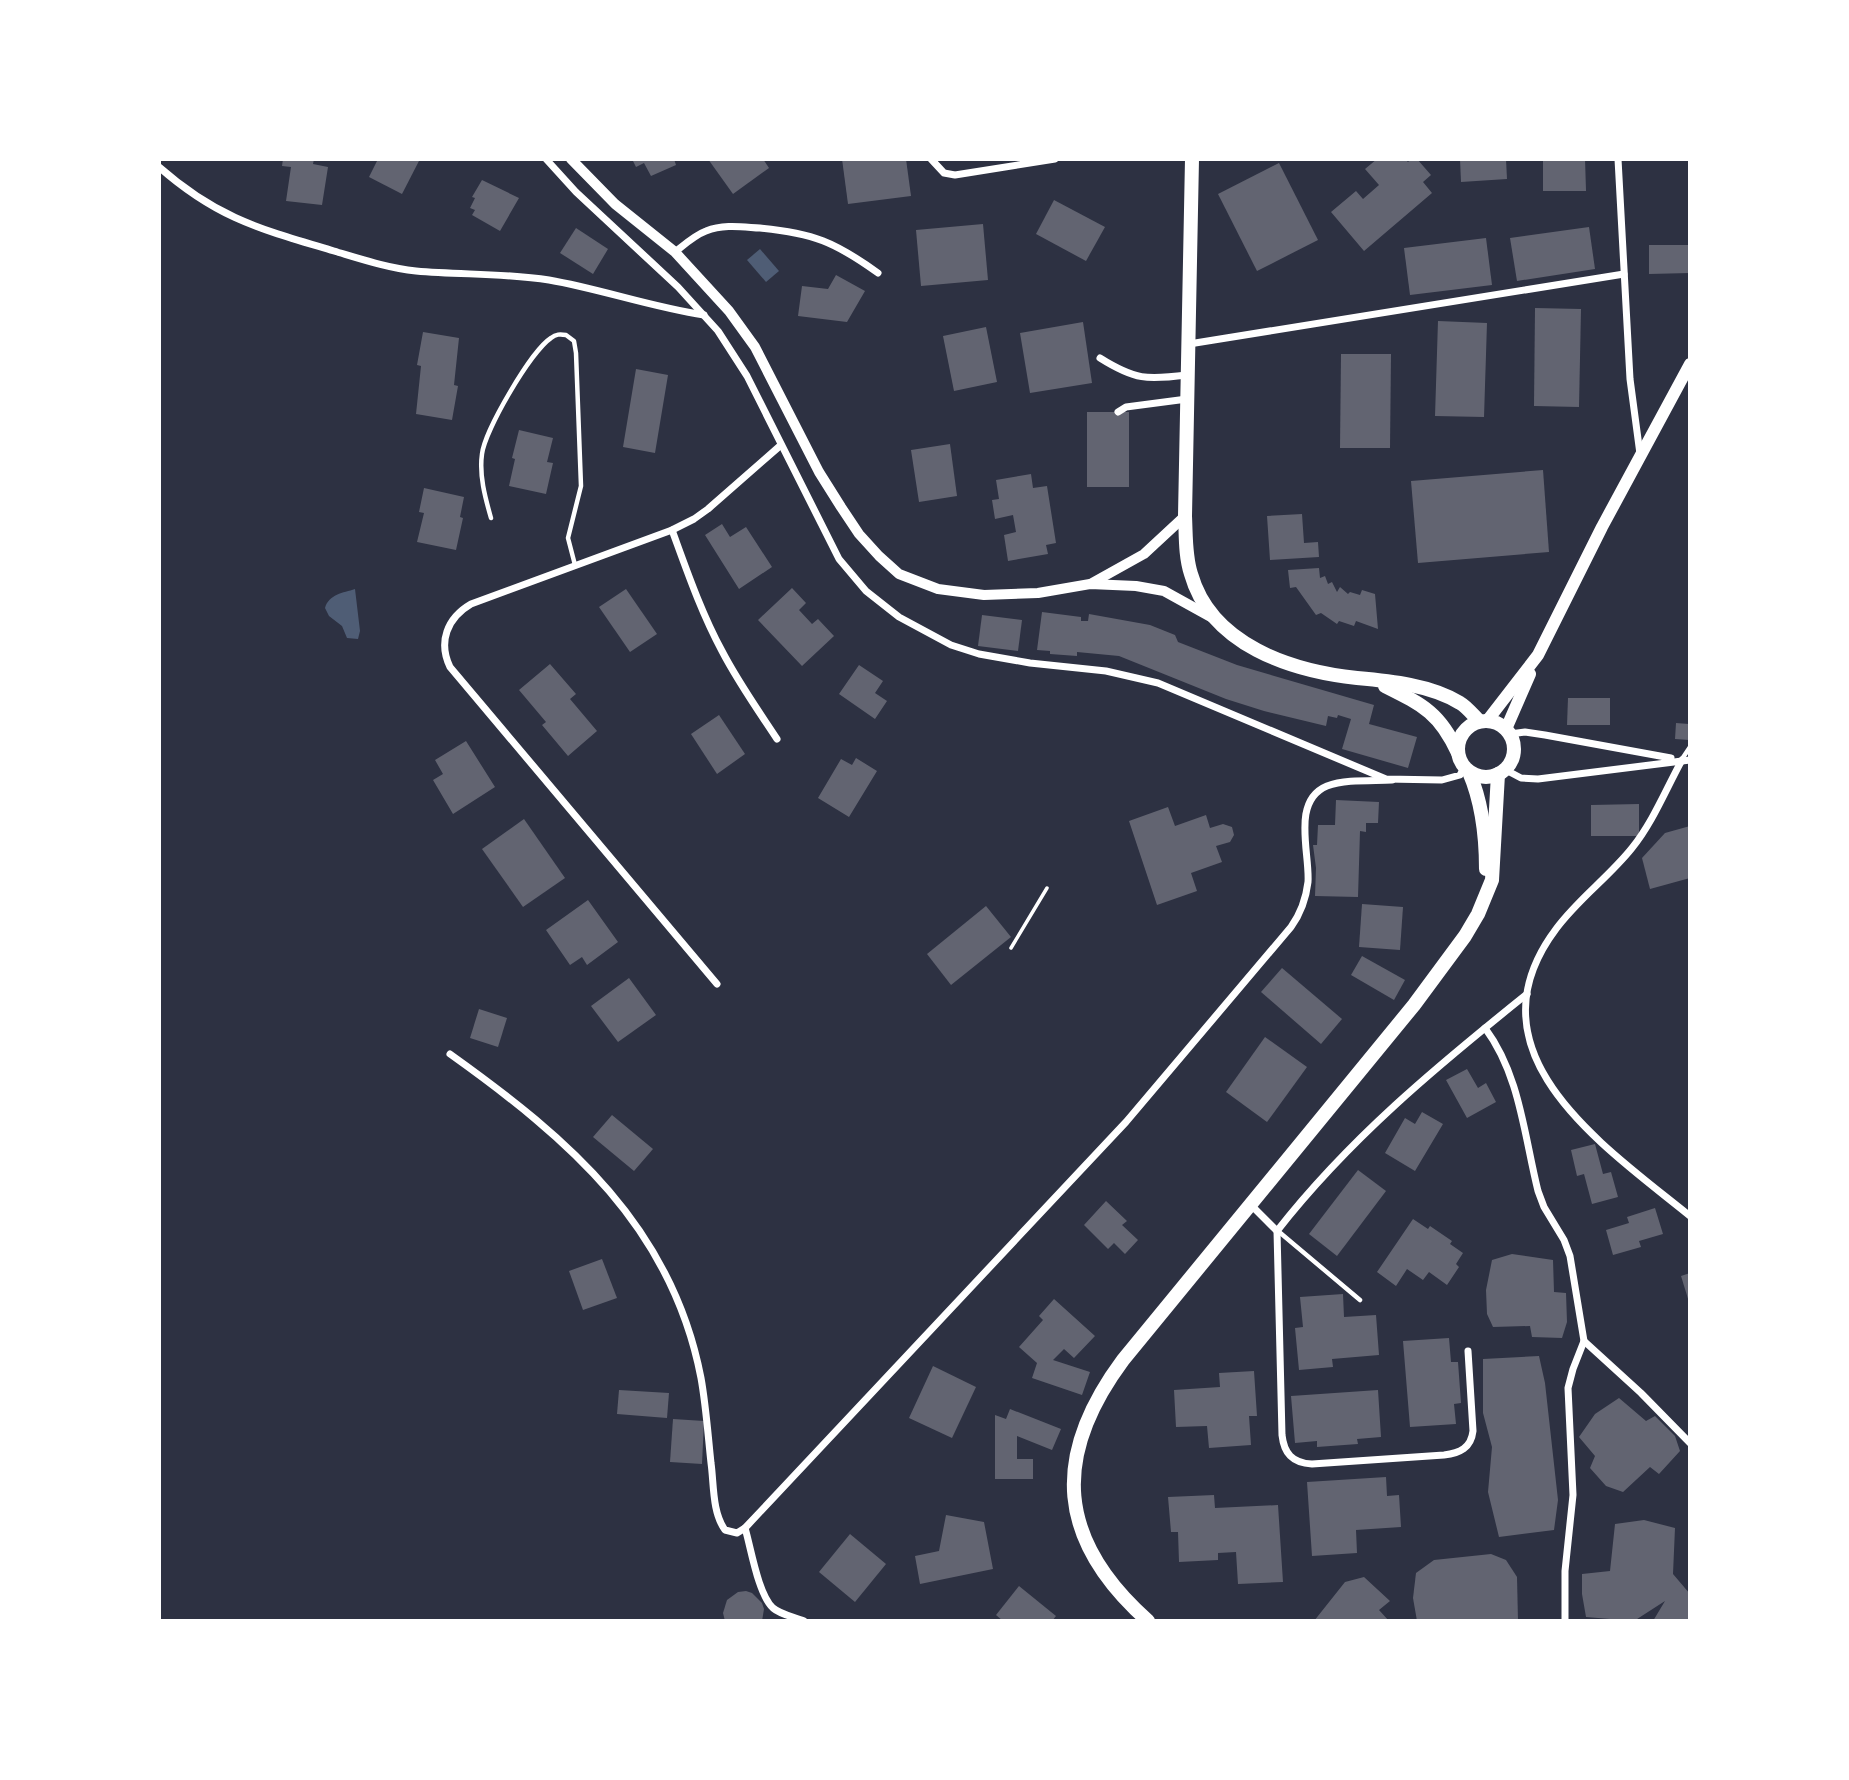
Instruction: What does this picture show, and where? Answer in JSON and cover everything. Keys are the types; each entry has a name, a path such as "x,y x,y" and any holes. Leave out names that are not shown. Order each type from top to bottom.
{"main road":[{"path":"1150,1621 1133,1608 1104,1574 1081,1532 1074,1491 1079,1441 1086,1421 1112,1375 1425,992 1465,936 1492,880 1501,772 1513,755 1514,747 1508,732 1496,722 1483,721 1461,703 1434,692 1392,682 1310,670 1280,660 1240,640 1213,618 1199,595 1190,573 1185,516 1192,159"},
{"path":"1508,732 1536,658 1640,454 1690,365"},
{"path":"1501,772 1482,778 1464,766 1460,739 1464,731 1483,721 1536,658"},
{"path":"1357,678 1382,684 1428,709 1449,734 1475,785 1486,855 1485,898"}],"street":[{"path":"546,159 566,182 659,268 705,315 726,341 838,559 866,591 887,609 951,645 979,654 1030,663 1106,671 1158,683 1389,779"},
{"path":"571,159 615,204 675,252 716,294 755,347 819,472 859,534 899,574 924,585 968,594 1022,594 1090,584 1128,585 1164,592 1213,618"},
{"path":"931,159 944,173 967,175 1055,159"},
{"path":"1618,159 1630,379 1640,454"},
{"path":"159,167 194,197 235,219 268,232 388,267 548,280 660,308 705,315"},
{"path":"675,252 698,234 715,228 734,226 787,231 832,243 878,273"},
{"path":"1189,345 1624,274"},
{"path":"1100,358 1138,377 1156,379 1188,375"},
{"path":"1118,412 1126,407 1187,399"},
{"path":"717,984 455,673 447,660 444,646 446,631 458,612 471,604 672,530 709,509 780,445"},
{"path":"1090,584 1144,554 1185,516"},
{"path":"672,530 701,608 715,637 777,739"},
{"path":"1508,732 1545,735 1686,760"},
{"path":"1501,772 1521,778 1538,779 1686,760"},
{"path":"1686,760 1633,848 1553,932 1537,961 1527,994 1525,1024 1528,1043 1536,1063 1573,1115 1690,1216"},
{"path":"450,1054 521,1107 572,1150 609,1189 641,1231 672,1289 691,1339 704,1401 715,1499 720,1522 725,1530 732,1534 745,1528 1126,1122 1291,927 1302,909 1306,892 1308,872 1304,831 1308,810 1316,794 1323,788 1351,783 1389,779 1453,779 1460,775 1464,766"},
{"path":"1468,1351 1473,1437 1461,1452 1312,1464 1301,1463 1288,1455 1282,1434 1277,1231 1320,1178 1396,1102 1527,994"},
{"path":"1485,1028 1506,1060 1538,1191 1570,1256 1584,1341 1573,1369 1568,1395 1573,1495 1565,1571 1564,1621"},
{"path":"1250,1205 1277,1231"},
{"path":"1584,1341 1690,1443"},
{"path":"745,1528 762,1586 771,1605 804,1621"}],"lane":[{"path":"491,518 481,464 487,433 514,386 543,345 552,337 566,335 574,341 576,354 582,470 579,502 568,538 575,566"},
{"path":"1686,760 1690,747"},
{"path":"1277,1231 1360,1300"}],"path":[{"path":"1011,948 1047,888"}],"water":[{"path":"760,249 779,271 766,282 747,260"},
{"path":"355,589 360,631 358,639 347,638 342,626 329,616 325,608 333,597"}],"building":[{"path":"283,159 314,159 313,164 328,167 322,205 286,201 291,167 282,166"},
{"path":"378,159 420,159 402,194 369,177"},
{"path":"632,159 674,159 676,165 651,176 644,163 636,167"},
{"path":"708,159 763,159 769,168 733,194"},
{"path":"842,159 906,159 911,196 848,204"},
{"path":"1377,159 1405,159 1408,162 1417,159 1431,175 1423,182 1432,193 1364,251 1331,212 1356,191 1363,199 1379,185 1365,169"},
{"path":"1460,159 1506,159 1507,179 1461,182"},
{"path":"1543,159 1585,159 1586,191 1543,191"},
{"path":"1279,163 1318,240 1257,271 1218,194"},
{"path":"482,180 519,198 500,231 472,215 475,210 470,208 475,198 472,197"},
{"path":"1054,200 1105,227 1086,261 1036,234"},
{"path":"983,224 988,280 921,286 916,230"},
{"path":"1589,227 1595,269 1517,281 1510,238"},
{"path":"576,228 608,249 593,274 560,253"},
{"path":"1486,238 1492,285 1410,295 1404,248"},
{"path":"1649,245 1690,245 1690,273 1649,274"},
{"path":"836,275 865,291 847,322 798,316 802,286 828,289"},
{"path":"1535,308 1581,309 1579,407 1534,406"},
{"path":"1438,321 1487,323 1484,417 1435,416"},
{"path":"1083,322 1092,383 1030,393 1020,333"},
{"path":"986,327 997,382 954,391 943,336"},
{"path":"423,332 459,338 454,385 458,386 452,420 416,414 421,366 417,365"},
{"path":"1341,354 1391,354 1390,448 1340,448"},
{"path":"636,369 668,375 655,453 623,447"},
{"path":"1087,412 1129,412 1129,487 1087,487"},
{"path":"519,430 553,438 547,462 553,463 546,494 509,486"},
{"path":"950,444 957,496 919,502 911,450"},
{"path":"1543,470 1549,552 1418,563 1411,481"},
{"path":"1031,474 1033,488 1047,486 1056,543 1046,545 1048,554 1008,561 1004,535 1016,532 1013,515 995,519 992,500 999,499 996,480"},
{"path":"424,488 464,497 460,517 463,518 456,550 417,542 424,513 419,512"},
{"path":"1302,514 1304,543 1318,542 1319,557 1270,560 1267,516"},
{"path":"722,524 730,537 746,527 772,567 739,589 705,535"},
{"path":"1319,568 1320,578 1325,576 1328,584 1332,582 1337,592 1340,587 1348,594 1350,592 1360,595 1362,590 1375,594 1378,629 1356,621 1354,626 1339,621 1337,624 1321,613 1316,615 1296,587 1290,588 1288,570"},
{"path":"792,588 806,603 799,610 812,624 818,619 834,636 802,666 758,620"},
{"path":"626,589 657,634 630,652 599,607"},
{"path":"1042,612 1081,617 1081,621 1088,621 1089,614 1150,625 1175,635 1178,642 1237,665 1374,705 1369,724 1417,737 1408,768 1342,749 1351,719 1338,715 1337,718 1328,716 1326,726 1226,699 1119,656 1077,652 1077,656 1037,650"},
{"path":"982,615 1022,620 1018,651 978,646"},
{"path":"550,664 576,694 570,699 597,731 568,756 542,725 546,722 519,690"},
{"path":"859,665 883,681 875,693 887,701 875,719 839,694"},
{"path":"1568,698 1610,698 1610,725 1567,725"},
{"path":"719,715 745,754 717,774 691,734"},
{"path":"1676,723 1689,724 1689,740 1675,739"},
{"path":"466,741 495,787 453,814 433,780 443,774 435,760"},
{"path":"856,758 877,771 849,817 818,798 841,759 852,765"},
{"path":"1336,800 1379,802 1378,823 1366,823 1366,832 1360,831 1358,897 1315,896 1313,845 1317,845 1318,825 1335,825"},
{"path":"1639,804 1639,836 1591,836 1591,805"},
{"path":"1168,807 1175,826 1206,815 1210,828 1223,824 1232,827 1234,835 1230,842 1216,846 1222,862 1191,873 1197,891 1157,905 1129,821"},
{"path":"524,819 565,878 523,907 482,849"},
{"path":"1690,826 1690,878 1650,889 1642,858 1665,833"},
{"path":"588,900 618,942 587,965 582,957 570,965 546,930"},
{"path":"1362,904 1403,907 1400,950 1359,947"},
{"path":"986,906 1011,937 951,985 927,954"},
{"path":"1362,956 1405,980 1394,1000 1351,975"},
{"path":"1282,968 1342,1019 1321,1044 1261,992"},
{"path":"629,978 656,1015 618,1042 591,1006"},
{"path":"479,1009 507,1018 498,1047 470,1038"},
{"path":"1265,1037 1307,1067 1267,1122 1226,1092"},
{"path":"1467,1069 1478,1088 1486,1083 1496,1102 1467,1118 1446,1080"},
{"path":"1422,1112 1443,1124 1415,1171 1385,1153 1405,1118 1415,1124"},
{"path":"612,1115 653,1149 634,1171 593,1137"},
{"path":"1595,1144 1603,1174 1611,1172 1618,1197 1592,1204 1584,1174 1577,1176 1571,1150"},
{"path":"1358,1170 1386,1191 1337,1256 1309,1234"},
{"path":"1106,1201 1127,1221 1122,1225 1138,1240 1125,1254 1114,1243 1108,1249 1084,1225"},
{"path":"1655,1208 1663,1234 1639,1241 1641,1247 1613,1255 1606,1230 1629,1223 1627,1217"},
{"path":"1413,1219 1428,1229 1430,1226 1452,1241 1450,1244 1463,1253 1456,1264 1459,1267 1447,1285 1429,1272 1423,1280 1407,1269 1396,1286 1377,1272"},
{"path":"1512,1254 1553,1260 1554,1292 1566,1293 1567,1322 1562,1338 1532,1337 1530,1326 1493,1327 1487,1314 1486,1290 1492,1260"},
{"path":"602,1259 617,1298 583,1310 569,1271"},
{"path":"1690,1273 1690,1301 1689,1302 1681,1276"},
{"path":"1343,1294 1344,1317 1376,1315 1379,1355 1332,1359 1333,1367 1299,1370 1295,1328 1303,1327 1300,1297"},
{"path":"1054,1299 1095,1336 1074,1358 1064,1349 1053,1360 1090,1372 1082,1395 1032,1378 1037,1363 1019,1347 1043,1320 1039,1316"},
{"path":"1449,1338 1451,1362 1458,1362 1461,1403 1454,1404 1456,1424 1410,1427 1403,1341"},
{"path":"1539,1356 1545,1383 1558,1500 1554,1530 1499,1537 1488,1492 1492,1447 1483,1413 1483,1359"},
{"path":"933,1366 976,1387 952,1438 909,1418"},
{"path":"1254,1371 1257,1416 1249,1416 1251,1445 1209,1448 1207,1426 1176,1427 1174,1390 1220,1387 1219,1373"},
{"path":"619,1390 669,1393 667,1418 617,1414"},
{"path":"1378,1390 1381,1437 1357,1439 1358,1444 1317,1447 1317,1441 1295,1443 1291,1396"},
{"path":"1619,1398 1646,1421 1655,1416 1675,1436 1680,1451 1659,1474 1650,1467 1623,1492 1606,1486 1590,1468 1595,1456 1579,1437 1595,1414"},
{"path":"1010,1409 1061,1429 1052,1450 1017,1436 1017,1459 1033,1459 1033,1479 995,1479 995,1415 1006,1419"},
{"path":"673,1419 704,1421 702,1464 670,1462"},
{"path":"1386,1477 1387,1496 1399,1495 1401,1527 1356,1530 1357,1553 1312,1556 1307,1482"},
{"path":"1214,1495 1215,1508 1278,1505 1283,1582 1238,1584 1236,1552 1218,1553 1218,1560 1179,1562 1178,1532 1171,1532 1168,1497"},
{"path":"946,1515 984,1522 993,1569 920,1584 915,1556 939,1551"},
{"path":"1644,1520 1675,1528 1673,1574 1690,1594 1690,1621 1653,1621 1665,1601 1634,1621 1586,1617 1582,1574 1610,1571 1615,1524"},
{"path":"850,1534 886,1564 855,1602 819,1572"},
{"path":"1491,1554 1506,1560 1517,1577 1518,1621 1417,1621 1413,1598 1416,1573 1434,1560"},
{"path":"1364,1577 1390,1601 1379,1610 1389,1621 1314,1621 1345,1582"},
{"path":"1019,1586 1056,1616 1052,1621 1003,1621 996,1615"},
{"path":"746,1591 762,1603 762,1621 725,1621 723,1613 727,1600 738,1592"}]}
